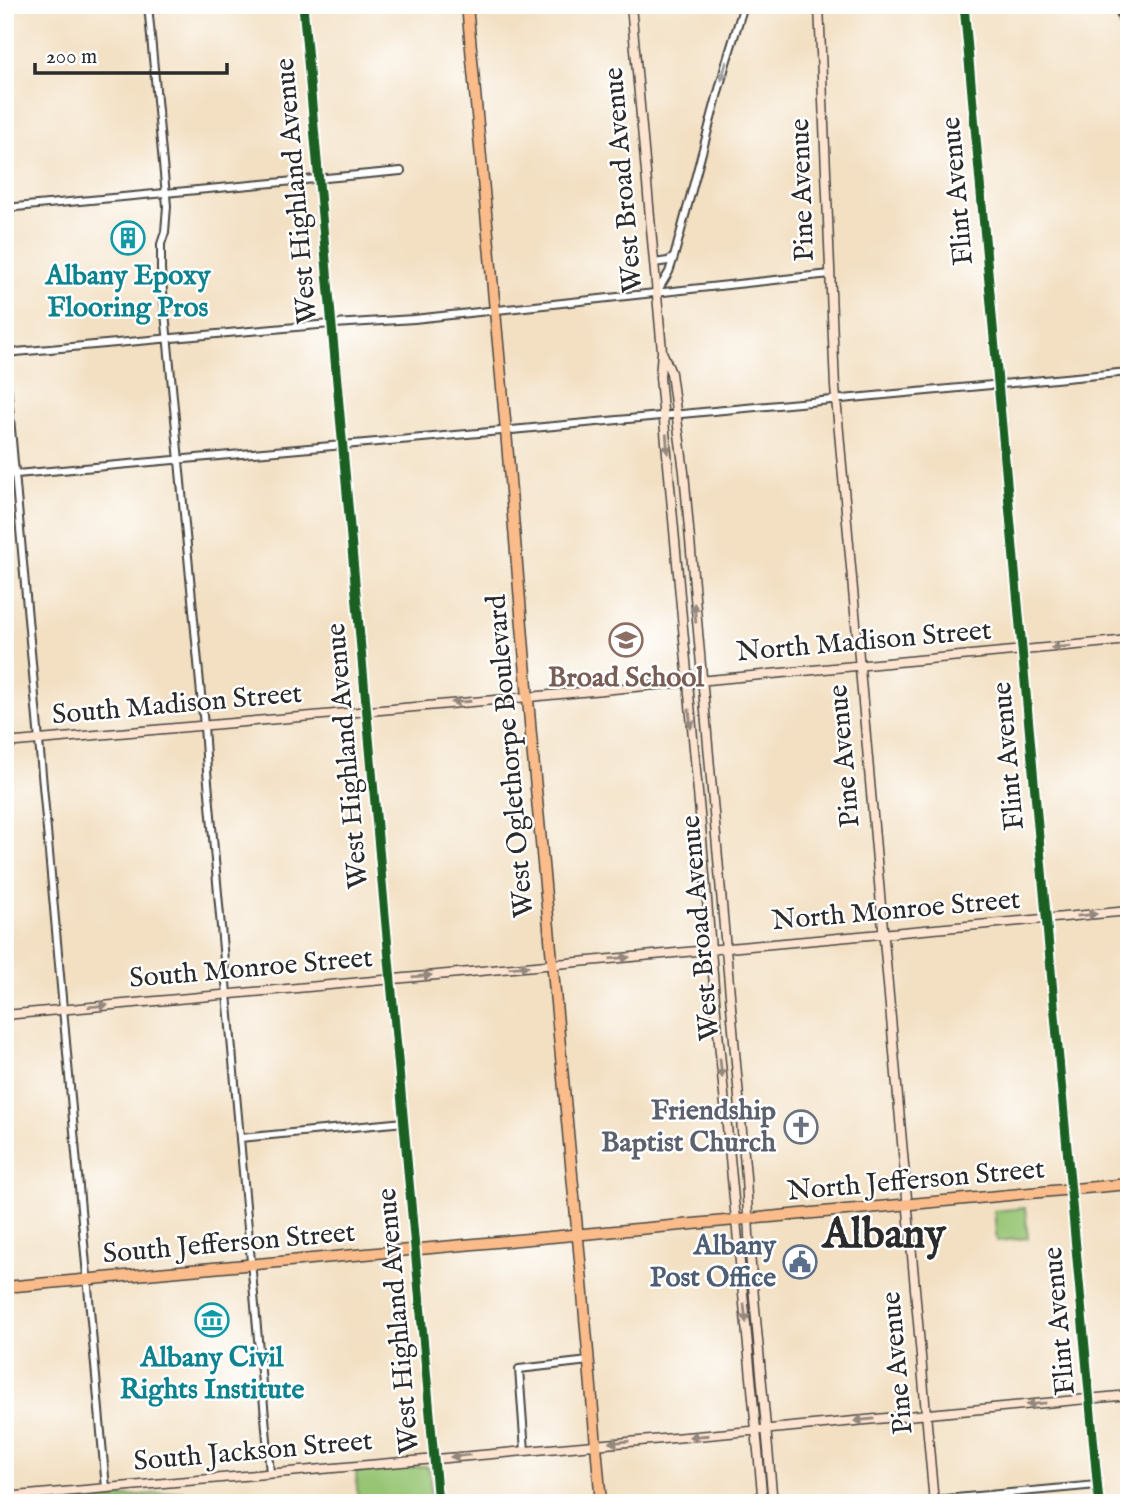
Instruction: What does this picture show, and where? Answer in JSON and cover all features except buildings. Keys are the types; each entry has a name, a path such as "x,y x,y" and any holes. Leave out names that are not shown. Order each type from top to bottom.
{"main road":[{"name":"West Highland Avenue","path":"303,5 438,1503"},
{"name":"West Oglethorpe Boulevard","path":"467,5 601,1503"},
{"name":"West Broad Avenue","path":"631,5 710,951 763,1503"},
{"name":"Pine Avenue","path":"819,5 836,399 934,1501"},
{"name":"Flint Avenue","path":"964,5 1099,1503"},
{"name":"West Broad Avenue","path":"662,351 671,373 684,472 773,1503"},
{"name":"North Madison Street","path":"687,682 1129,640"},
{"name":"South Madison Street","path":"5,743 687,682"},
{"name":"North Monroe Street","path":"710,951 1129,911"},
{"name":"South Monroe Street","path":"5,1015 710,951"},
{"name":"North Jefferson Street","path":"749,1219 1129,1184"},
{"name":"South Jefferson Street","path":"5,1287 749,1219"},
{"name":"South Jackson Street","path":"5,1497 756,1431 1129,1395"}],"street":[{"path":"148,5 166,194 167,219 161,244 161,262 270,1473"},
{"path":"657,292 674,257 744,5"},
{"path":"5,208 401,171"},
{"path":"654,263 668,261 674,257"},
{"path":"5,353 414,319 830,274"},
{"path":"5,362 106,1488"},
{"path":"5,475 1129,372"},
{"path":"240,1138 404,1122"},
{"path":"525,1451 519,1369 589,1362"},
{"path":"934,1501 1097,1485"}],"green space":[{"path":"1025,1208 1028,1238 997,1241 994,1211"},
{"path":"424,1466 429,1468 432,1503 358,1503 356,1472"},
{"path":"184,1491 185,1503 53,1503"}],"railway":[{"path":"1114,5 1129,56"}],"cycle path":[{"path":"303,5 438,1503"},
{"path":"964,5 1099,1503"}],"place":[{"name":"Albany Epoxy Flooring Pros","path":"128,238"},
{"name":"Broad School","path":"626,640"},
{"name":"Friendship Baptist Church","path":"801,1127"},
{"name":"Albany Post Office","path":"800,1262"},
{"name":"Albany Civil Rights Institute","path":"212,1320"}],"district":[{"name":"Albany","path":"884,1235"}]}
